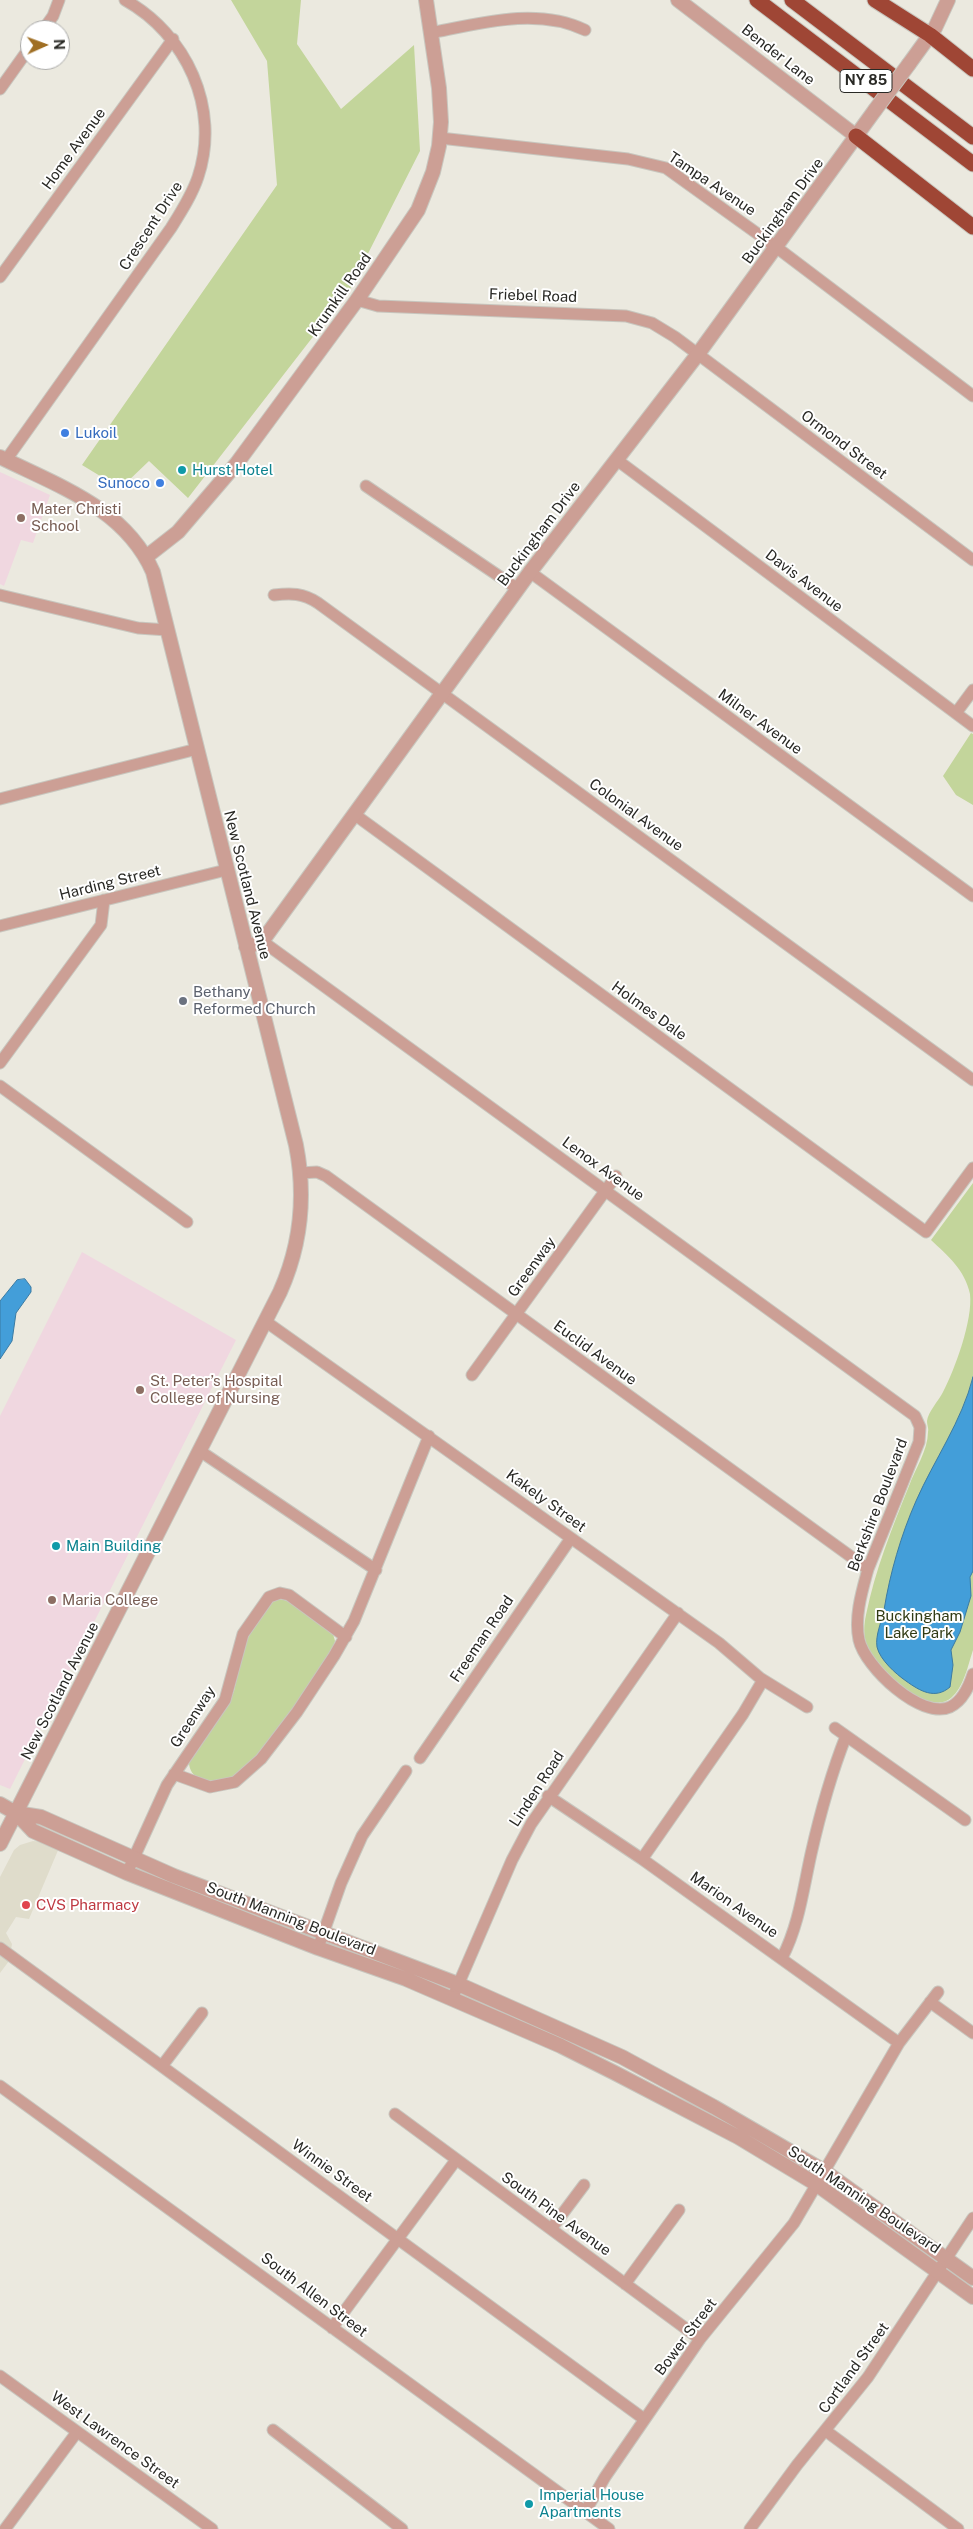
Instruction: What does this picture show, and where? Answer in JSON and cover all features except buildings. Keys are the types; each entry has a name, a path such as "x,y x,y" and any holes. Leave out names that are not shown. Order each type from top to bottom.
{"highway":[{"name":"NY 85","path":"757,0 973,164"},
{"name":"NY 85","path":"792,0 973,137"},
{"path":"875,0 930,36 973,69"},
{"path":"856,136 973,227"}],"street":[{"path":"50,20 59,0"},
{"name":"Crescent Drive","path":"3,458 171,228 194,188 204,151 204,112 193,74 185,56 152,18 125,0"},
{"name":"Krumkill Road","path":"146,557 178,532 217,487 357,300 418,210 430,180 440,138 440,99 426,0"},
{"name":"Bender Lane","path":"678,0 856,136"},
{"path":"856,136 930,36 948,0"},
{"path":"431,33 494,21 521,19 553,20 585,30"},
{"name":"Home Avenue","path":"0,277 173,40"},
{"path":"0,89 20,61"},
{"name":"Buckingham Drive","path":"262,941 530,572 698,354 856,136"},
{"name":"Tampa Avenue","path":"440,138 628,159 660,165 776,247 973,396"},
{"name":"Friebel Road","path":"357,300 378,306 574,312 634,317 657,326 698,354"},
{"name":"Ormond Street","path":"698,354 973,560"},
{"name":"New Scotland Avenue","path":"0,1844 266,1321 284,1283 295,1247 301,1218 301,1173 296,1145 153,572 146,557 126,530 107,512 3,458"},
{"name":"Davis Avenue","path":"617,460 973,726"},
{"path":"366,486 518,589"},
{"name":"Milner Avenue","path":"530,572 973,896"},
{"name":"Colonial Avenue","path":"274,595 294,593 308,597 443,692 973,1080"},
{"path":"0,595 138,628 168,630"},
{"path":"956,713 973,690"},
{"path":"0,799 197,748"},
{"name":"Holmes Dale","path":"354,814 926,1232 973,1168"},
{"name":"Harding Street","path":"0,926 226,870"},
{"path":"0,1063 100,925 104,900"},
{"path":"246,947 262,941"},
{"name":"Lenox Avenue","path":"262,941 911,1412 920,1427"},
{"path":"0,1086 187,1222"},
{"name":"Euclid Avenue","path":"301,1173 317,1172 326,1176 868,1569"},
{"name":"Greenway","path":"472,1375 616,1176"},
{"name":"Kakely Street","path":"266,1321 678,1613 733,1654 763,1680 807,1707"},
{"name":"Berkshire Boulevard","path":"920,1427 920,1436 915,1453 868,1569 861,1599 858,1632 865,1656 880,1674 922,1705 937,1709 949,1708 958,1702 973,1674"},
{"path":"174,1774 212,1788 229,1784 241,1778 261,1759 297,1712 346,1637 376,1570 429,1436"},
{"path":"200,1451 376,1570"},
{"name":"Freeman Road","path":"420,1758 571,1538"},
{"name":"Greenway","path":"127,1872 174,1774 222,1706 230,1686 237,1650 243,1634 270,1597 280,1593 288,1595 346,1637"},
{"name":"Linden Road","path":"452,1999 518,1848 548,1796 678,1613"},
{"path":"642,1858 743,1714 763,1680"},
{"path":"835,1728 965,1820"},
{"path":"782,1958 797,1923 812,1850 834,1768 846,1736"},
{"path":"318,1948 362,1836 406,1771"},
{"name":"Marion Avenue","path":"548,1796 642,1858 899,2043"},
{"name":"South Manning Boulevard","path":"0,1804 16,1813 33,1831 127,1872 452,1999 561,2046 615,2073 707,2120 816,2184 973,2297"},
{"name":"South Manning Boulevard","path":"16,1813 41,1817 133,1858 323,1934 458,1984 622,2057 714,2107 824,2171 973,2278"},
{"name":"Winnie Street","path":"0,1948 644,2419"},
{"name":"Bower Street","path":"585,2512 605,2477 700,2339 780,2242 899,2043 938,1992"},
{"path":"930,2002 973,2033"},
{"path":"162,2066 202,2013"},
{"path":"561,2046 567,2032"},
{"path":"615,2073 622,2057"},
{"name":"South Allen Street","path":"0,2086 609,2529"},
{"path":"707,2120 714,2107"},
{"name":"South Pine Avenue","path":"394,2114 700,2339"},
{"path":"332,2328 456,2160"},
{"path":"551,2229 584,2185"},
{"path":"625,2284 679,2210"},
{"name":"Cortland Street","path":"750,2529 797,2465 826,2431 891,2345 937,2270 973,2218"},
{"name":"West Lawrence Street","path":"0,2376 206,2527"},
{"path":"273,2430 402,2529"},
{"path":"826,2431 958,2529"},
{"path":"5,2529 76,2432"}],"shaded area":[{"name":"Mater Christi School","path":"0,472 50,495 33,543 21,540 4,586 0,584"},
{"name":"Maria College","path":"82,1252 236,1340 10,1789 0,1785 0,1416"},
{"path":"33,1841 45,1842 59,1848 29,1919 16,1917 6,1933 12,1944 9,1961 0,1973 0,1877 14,1850 20,1845"}],"green space":[{"path":"231,0 301,0 297,44 341,109 414,45 420,151 350,289 188,498 149,461 125,484 110,482 82,465 277,185 267,61"},
{"path":"971,733 973,734 973,805 956,795 943,776"},
{"name":"Buckingham Lake Park","path":"973,1183 973,1650 959,1688 951,1698 941,1702 929,1701 916,1696 891,1676 872,1654 867,1645 864,1626 884,1549 926,1446 928,1417 948,1382 958,1358 966,1330 970,1305 968,1285 955,1264 931,1240"},
{"path":"280,1599 288,1601 333,1634 335,1641 333,1649 287,1718 245,1769 235,1777 227,1780 201,1779 192,1772 189,1762 228,1705 234,1691 245,1641 273,1601"}],"water":[{"path":"25,1279 31,1287 31,1292 16,1313 12,1341 0,1359 0,1301 17,1280"},
{"name":"Buckingham Lake Park","path":"973,1377 973,1571 970,1577 971,1596 960,1632 951,1650 953,1665 950,1687 939,1693 928,1693 917,1688 893,1671 879,1652 877,1638 889,1582 906,1527 923,1486 962,1409"}],"place":[{"name":"Lukoil","path":"65,433"},
{"name":"Hurst Hotel","path":"182,470"},
{"name":"Sunoco","path":"160,483"},
{"name":"Mater Christi School","path":"21,518"},
{"name":"Bethany Reformed Church","path":"183,1001"},
{"name":"St. Peter’s Hospital College of Nursing","path":"140,1390"},
{"name":"Main Building","path":"56,1546"},
{"name":"Maria College","path":"52,1600"},
{"name":"CVS Pharmacy","path":"26,1905"},
{"name":"Imperial House Apartments","path":"529,2504"}]}
